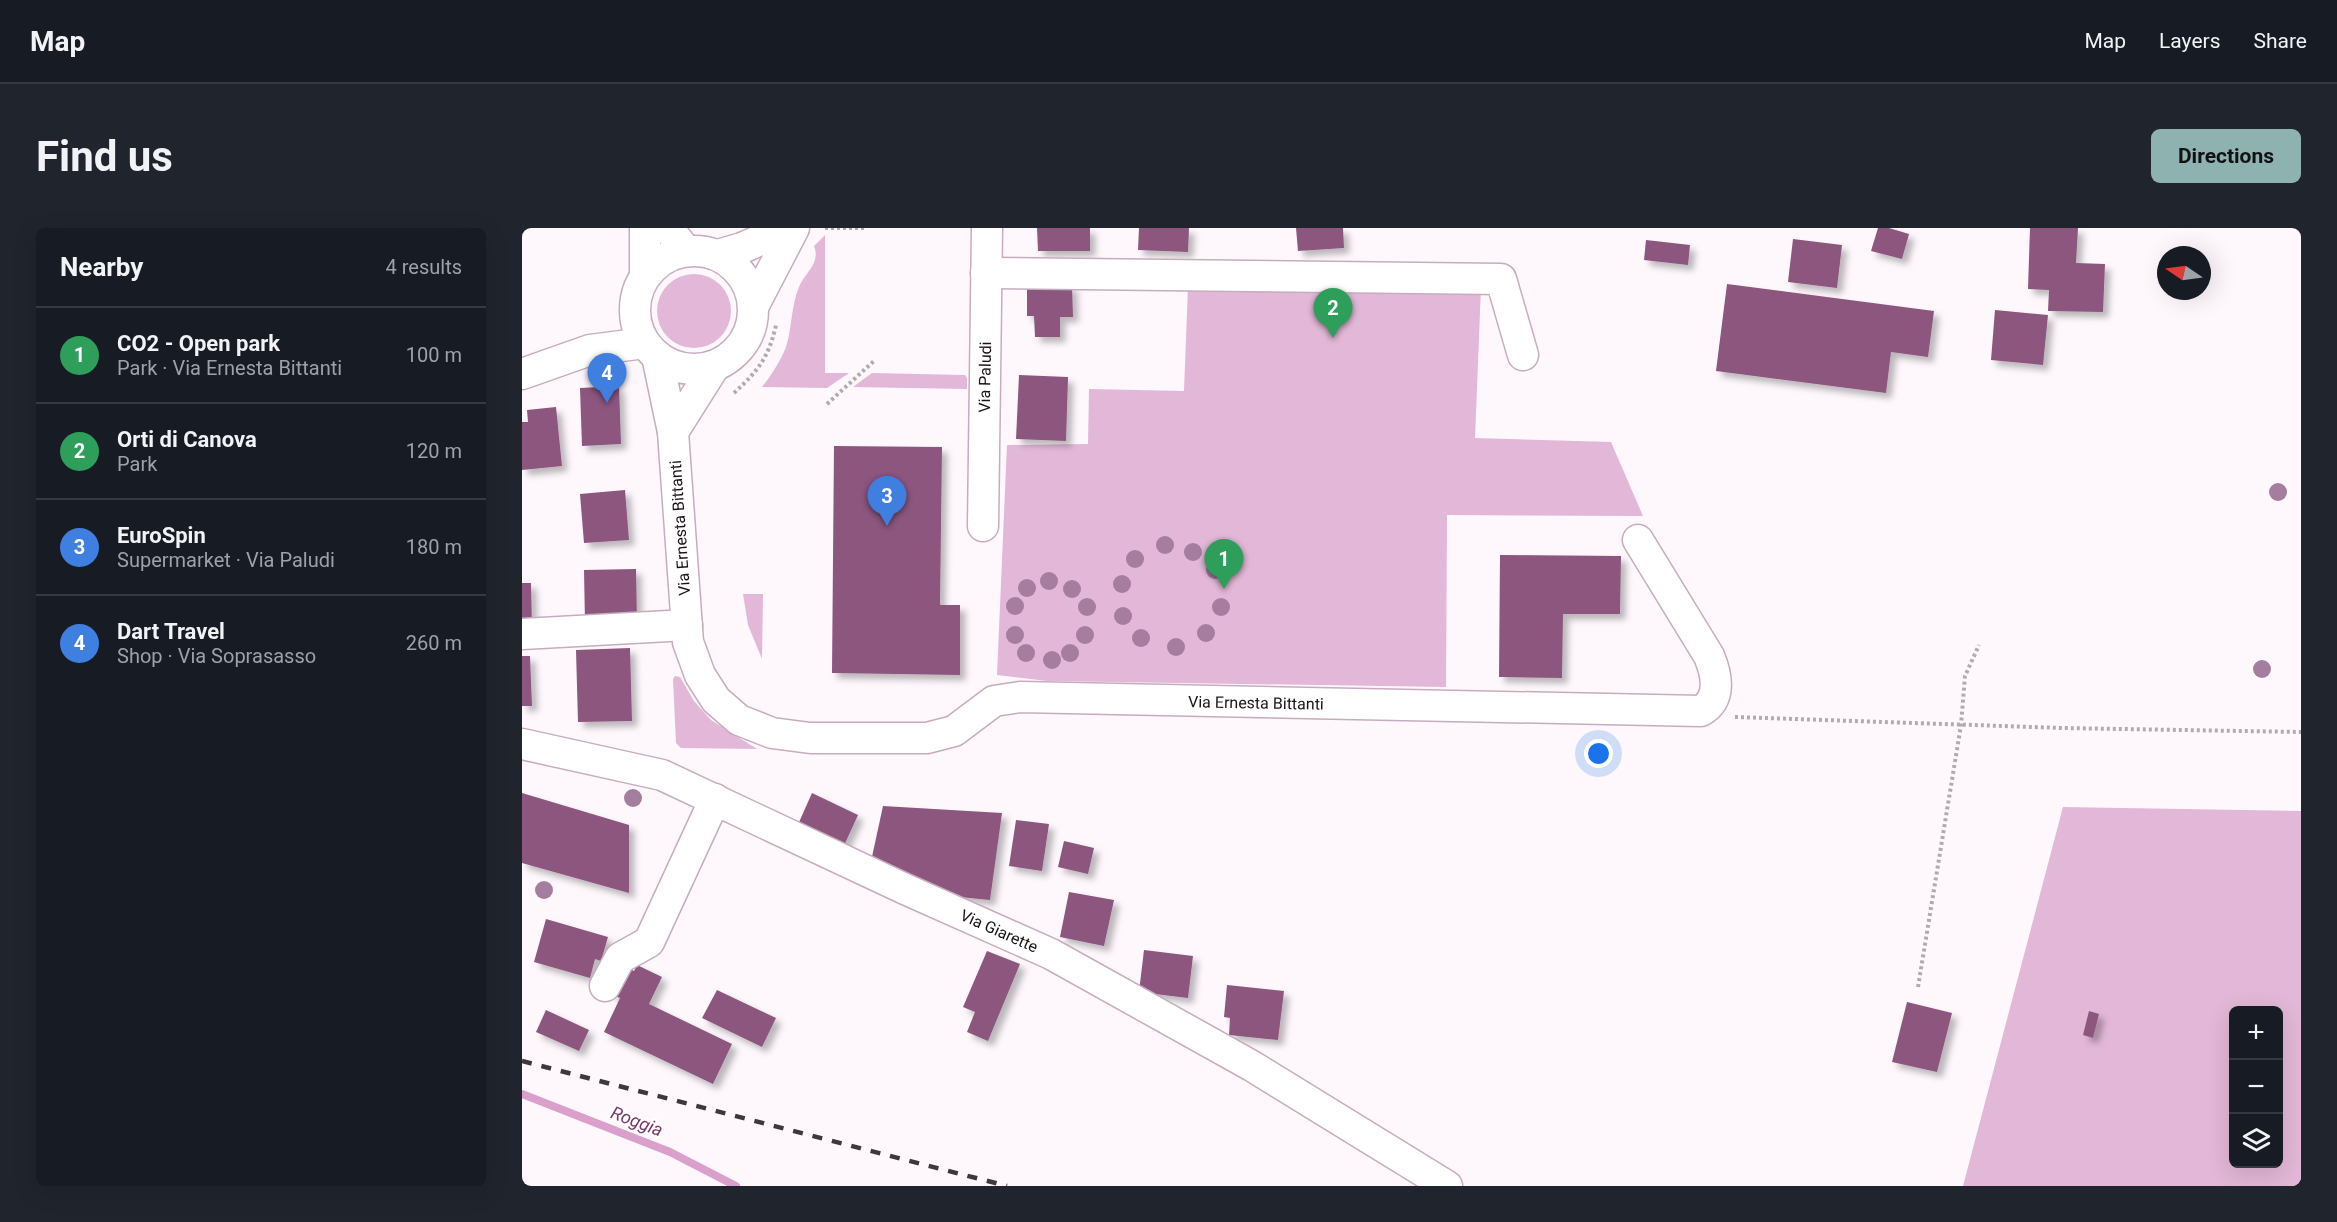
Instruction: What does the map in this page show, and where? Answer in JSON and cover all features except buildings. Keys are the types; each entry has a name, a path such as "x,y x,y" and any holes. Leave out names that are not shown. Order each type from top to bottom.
{"street":[{"path":"645,228 645,276"},
{"path":"668,228 686,251"},
{"path":"718,255 742,248 788,228"},
{"path":"766,310 750,290 743,275 732,263 718,255 701,251 671,254 659,262 645,276 635,307 638,326 651,350 674,366 694,370 714,367 731,357 744,343 752,325 766,310 794,228"},
{"name":"Via Paludi","path":"983,526 987,228"},
{"path":"987,273 1501,279 1523,355"},
{"path":"590,350 635,307"},
{"path":"522,375 590,350 651,350"},
{"name":"Via Ernesta Bittanti","path":"651,350 673,432 688,642 700,675 717,700 739,720 772,733 810,738 927,738 940,736 964,725 994,701 1020,697 1689,712 1701,711 1710,706"},
{"path":"673,432 714,367"},
{"path":"1638,540 1709,656 1717,684 1710,706"},
{"path":"522,634 687,625"},
{"name":"Via Giarette","path":"522,744 662,775 905,889 1051,954 1252,1066 1447,1186"},
{"path":"605,986 620,958 649,942 715,800"}],"path":[{"path":"825,228 865,228"},
{"path":"727,399 756,373 771,347 766,310"},
{"path":"827,404 876,360"},
{"path":"1918,987 1961,725 1965,676 1979,645"},
{"path":"1710,706 1732,717 1961,725 2301,732"}],"shaded area":[{"path":"825,235 825,373 849,373 827,388 762,387 776,368 786,347 796,294 814,263 816,252 814,246"},
{"path":"694,274 708,277 720,285 728,297 731,311 728,325 720,337 708,345 694,348 680,345 668,337 660,325 657,311 660,297 668,285 680,277"},
{"path":"1188,286 1481,287 1475,438 1611,442 1643,516 1447,515 1446,687 1047,681 997,675 1007,445 1088,444 1089,389 1184,391"},
{"path":"872,373 965,375 967,389 853,387"},
{"path":"743,594 763,594 762,659 748,625"},
{"path":"675,676 680,677 694,701 711,720 757,749 681,748 676,743 673,679"},
{"path":"2063,807 2301,811 2301,1186 1963,1186"}],"waterway":[{"name":"Roggia","path":"522,1094 670,1152 736,1186"}],"railway":[{"path":"522,1061 1007,1186"}],"place":[{"name":"Orti di Canova","path":"1333,338"},
{"name":"Dart Travel","path":"607,403"},
{"name":"EuroSpin","path":"887,526"},
{"name":"CO2 - Open park","path":"1224,589"}]}
